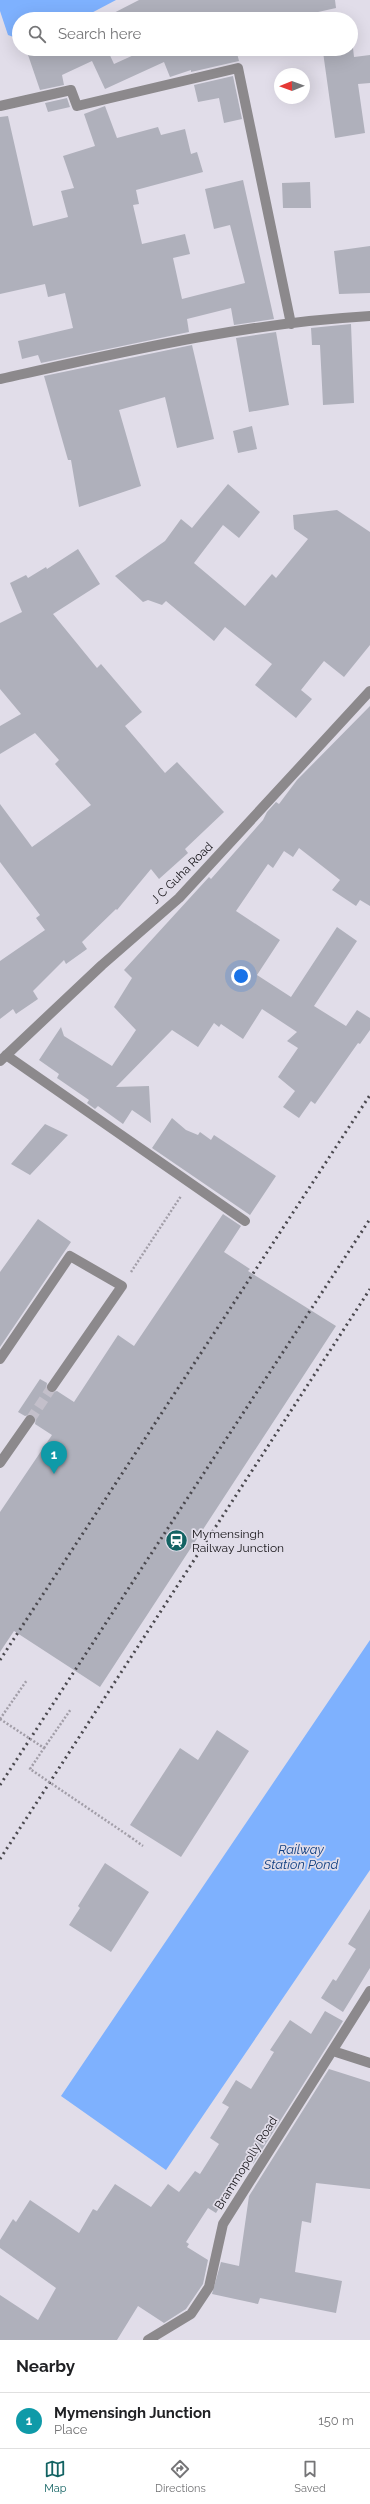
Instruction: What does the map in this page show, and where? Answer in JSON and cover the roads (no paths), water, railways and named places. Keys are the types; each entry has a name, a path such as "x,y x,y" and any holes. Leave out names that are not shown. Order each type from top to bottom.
{"street":[{"path":"0,106 70,90 77,106 238,68 291,324"},
{"path":"0,379 176,340 333,318 370,316"},
{"name":"J C Guha Road","path":"3,1058 102,965 179,898 370,691"},
{"path":"3,1058 245,1221"},
{"path":"0,1359 70,1256 122,1286 52,1387"},
{"path":"0,1463 30,1420"},
{"name":"Brammopolly Road","path":"148,2340 191,2314 210,2287 223,2224 370,1991"},
{"path":"333,2051 370,2063"}],"water":[{"path":"0,0 116,0 93,12 12,12 12,36 8,35 0,11"},
{"name":"Railway Station Pond","path":"370,1640 370,1870 166,2170 61,2096"}],"tunnel":[{"path":"30,1420 52,1387"}],"railway":[{"path":"0,1660 370,1095"},
{"path":"0,1785 370,1219"},
{"path":"0,1859 370,1289"}],"place":[{"name":"Mymensingh Junction","path":"54,1474"},
{"name":"Mymensingh Railway Junction","path":"176,1541"}]}
